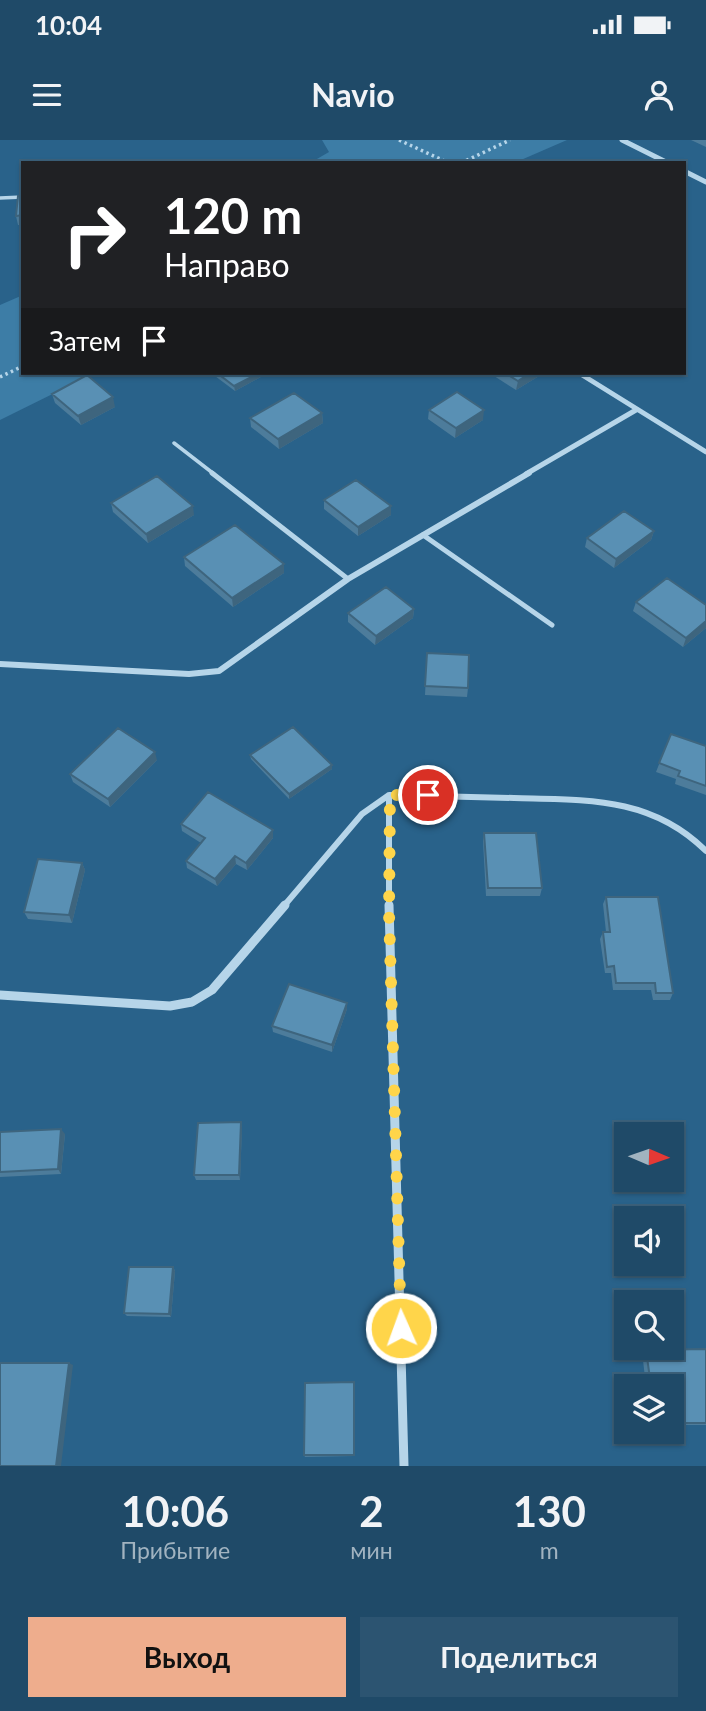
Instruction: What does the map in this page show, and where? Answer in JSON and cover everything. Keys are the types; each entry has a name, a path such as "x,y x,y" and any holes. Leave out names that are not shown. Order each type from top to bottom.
{"street":[{"path":"622,140 664,161"},
{"path":"686,172 706,182"},
{"path":"582,375 706,452"},
{"path":"0,664 189,674 219,671 348,579 636,410"},
{"path":"390,795 389,913 404,1466"},
{"path":"0,995 170,1006 192,1002 212,990 362,814 390,795 605,802 652,814 694,839 706,851"}],"lane":[{"path":"0,198 21,197"},
{"path":"174,443 348,579"},
{"path":"423,535 552,625"}],"path":[{"path":"399,140 445,161"},
{"path":"465,161 510,140"},
{"path":"0,377 21,367"}],"shaded area":[{"path":"322,140 567,140 519,161 313,161 329,152"},
{"path":"21,296 21,375 91,375 0,420 0,305"}],"building":[{"path":"18,196 21,196 21,215 16,216"},
{"path":"87,375 113,397 78,416 52,394"},
{"path":"220,375 255,375 234,386"},
{"path":"508,375 527,375 518,381"},
{"path":"457,392 484,410 456,428 429,410"},
{"path":"294,393 322,413 278,439 250,418"},
{"path":"157,476 193,506 146,534 111,503"},
{"path":"356,480 391,506 358,527 324,500"},
{"path":"624,511 654,531 616,559 587,538"},
{"path":"235,525 284,564 232,598 184,557"},
{"path":"667,578 706,605 706,621 686,638 636,602"},
{"path":"386,587 414,609 376,636 348,613"},
{"path":"427,653 469,655 468,688 425,686"},
{"path":"293,727 332,765 289,794 250,755"},
{"path":"118,728 155,752 108,799 70,774"},
{"path":"671,734 706,746 706,786 678,776 680,771 659,763"},
{"path":"208,792 273,830 246,863 235,856 215,879 186,861 205,838 181,824"},
{"path":"484,833 536,833 542,888 488,888"},
{"path":"38,859 82,863 69,915 24,912"},
{"path":"606,897 658,897 673,993 656,993 655,983 616,983 614,966 607,967 603,932 610,932"},
{"path":"289,984 347,1003 332,1045 272,1026"},
{"path":"241,1122 239,1175 194,1175 198,1123"},
{"path":"61,1129 58,1169 0,1172 0,1132"},
{"path":"129,1267 173,1267 169,1314 124,1313"},
{"path":"684,1349 706,1349 706,1423 684,1423 684,1374 649,1374 647,1360 684,1360"},
{"path":"0,1363 69,1363 56,1466 0,1466"},
{"path":"354,1382 354,1455 304,1455 305,1383"}],"route":[{"path":"401,1328 389,913 390,795 428,795"}]}
